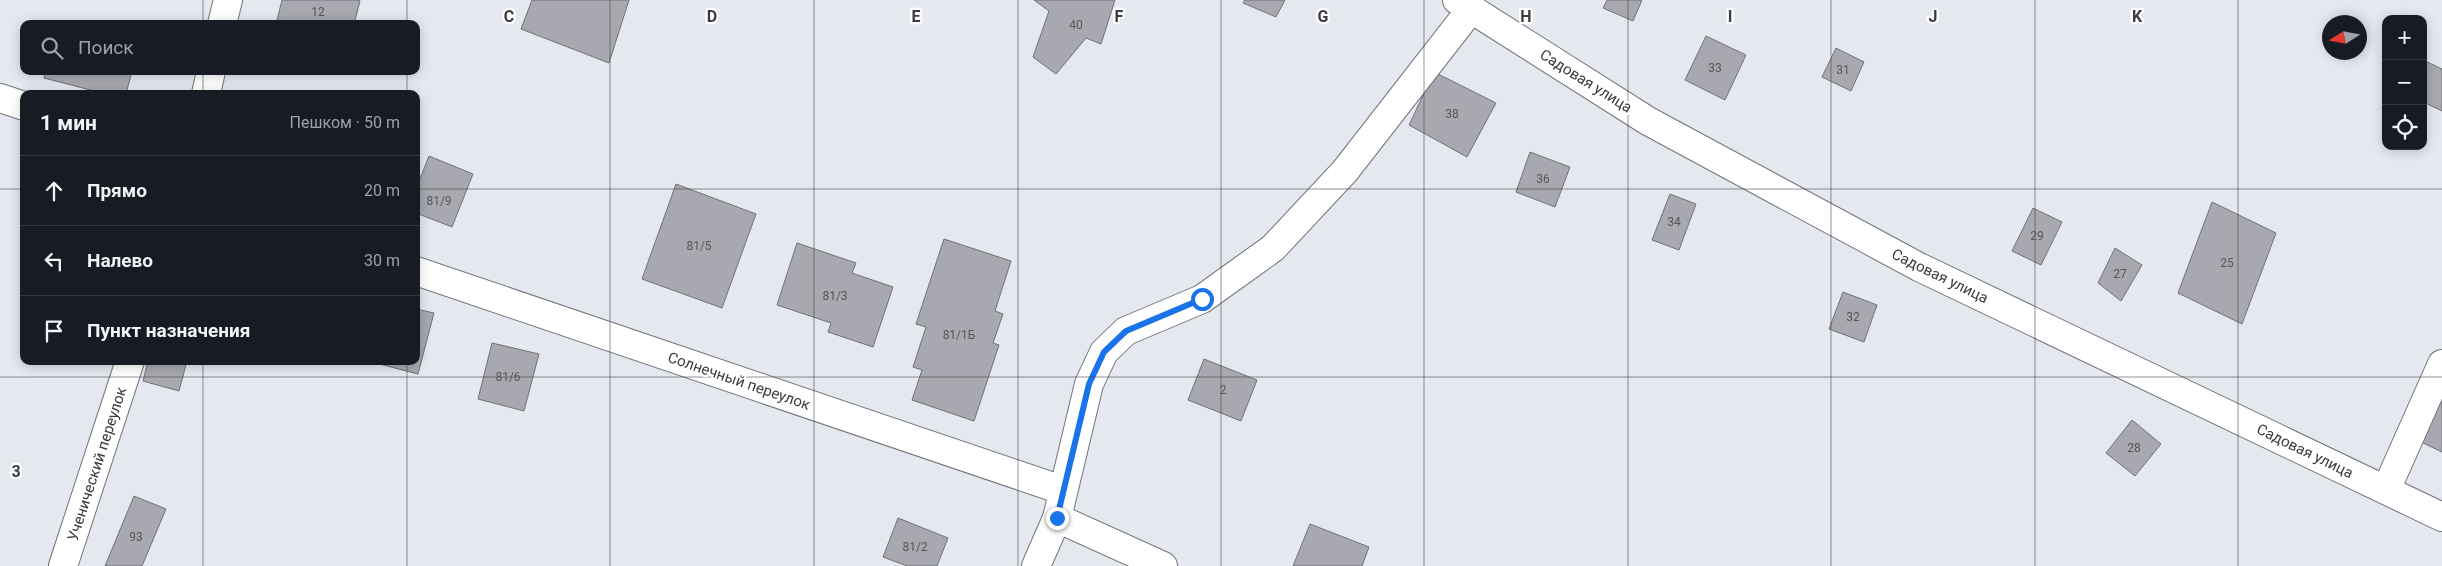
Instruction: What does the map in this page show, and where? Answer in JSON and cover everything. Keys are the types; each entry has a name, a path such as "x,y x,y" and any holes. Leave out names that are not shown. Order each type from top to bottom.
{"street":[{"path":"223,20 228,0"},
{"path":"1036,566 1057,518 1062,490 1089,384 1104,352 1126,331 1202,299 1273,248 1345,171 1465,4"},
{"name":"Садовая улица","path":"1465,4 1648,120 1918,266 2442,517"},
{"path":"207,90 210,75"},
{"path":"0,98 20,105"},
{"name":"Солнечный переулок","path":"420,272 1062,490"},
{"path":"2386,490 2442,364"},
{"name":"Ученический переулок","path":"63,566 129,365"},
{"path":"1057,518 1163,566"}],"building":[{"path":"282,0 360,1 355,20 277,20"},
{"path":"532,0 629,0 609,63 521,29"},
{"path":"1034,0 1115,0 1101,44 1086,38 1056,74 1033,57 1049,11"},
{"path":"1245,0 1285,0 1276,17 1243,3"},
{"path":"1607,0 1642,0 1633,21 1603,8"},
{"path":"1706,36 1746,55 1725,100 1685,80"},
{"path":"1836,48 1864,62 1851,91 1822,77"},
{"path":"2427,62 2442,69 2442,111 2427,104"},
{"path":"1434,72 1496,103 1467,157 1409,125"},
{"path":"44,75 131,75 127,90 90,90 44,78"},
{"path":"1530,152 1570,167 1555,207 1516,192"},
{"path":"429,156 473,174 452,227 420,215 420,179"},
{"path":"676,184 756,214 722,308 642,279"},
{"path":"1670,194 1696,204 1679,250 1652,240"},
{"path":"2212,202 2276,233 2242,324 2178,293"},
{"path":"2033,208 2062,222 2041,265 2012,251"},
{"path":"944,239 1011,261 995,311 1003,314 993,343 999,345 974,421 912,400 922,370 913,367 926,327 916,324"},
{"path":"797,243 856,263 852,273 893,287 873,347 828,332 831,323 777,305"},
{"path":"2115,248 2142,265 2121,301 2098,283"},
{"path":"1843,292 1877,305 1864,342 1829,329"},
{"path":"420,310 434,313 418,374 383,365 420,365"},
{"path":"492,343 539,354 524,411 478,399"},
{"path":"1204,359 1257,380 1241,421 1188,400"},
{"path":"147,365 186,365 179,391 143,381"},
{"path":"2442,392 2442,452 2419,441"},
{"path":"2132,420 2161,444 2135,476 2106,453"},
{"path":"134,496 166,509 142,566 105,566"},
{"path":"898,518 948,538 937,566 907,566 883,557"},
{"path":"1310,524 1369,547 1362,566 1293,566"}],"route":[{"path":"1057,518 1062,490 1089,384 1104,352 1126,331 1202,299"}]}
